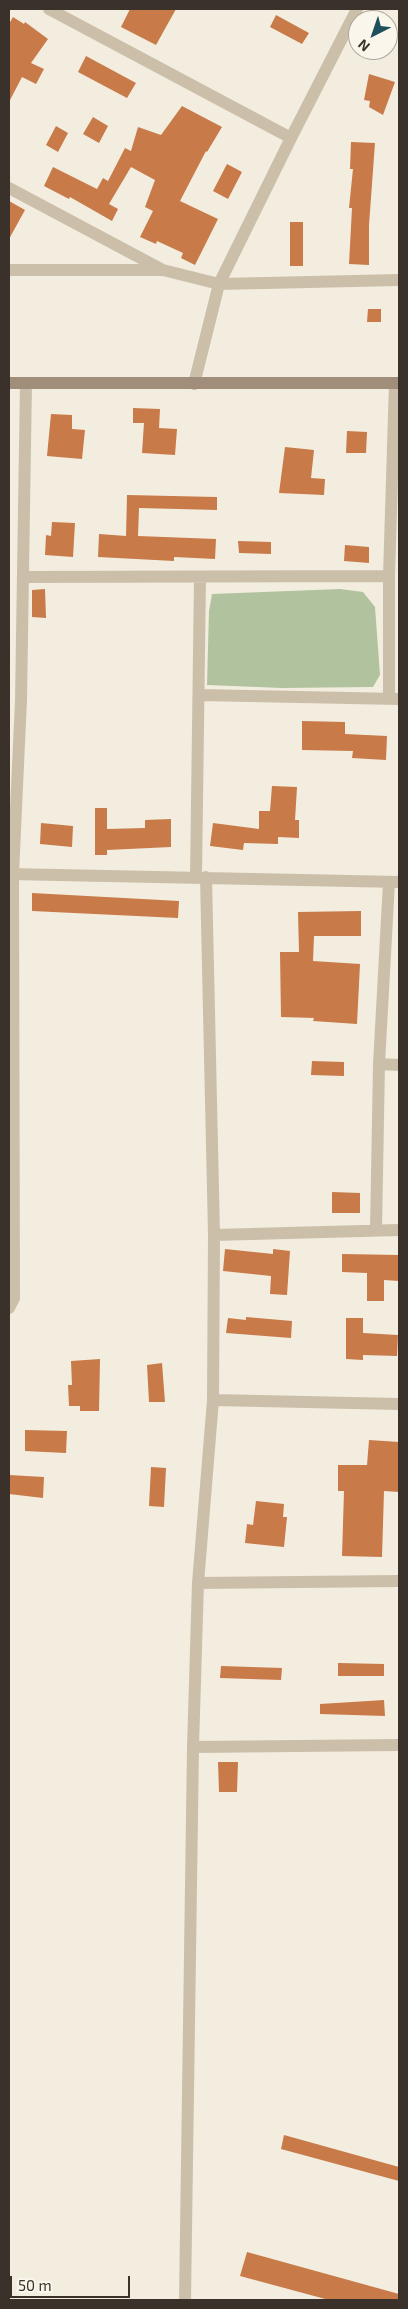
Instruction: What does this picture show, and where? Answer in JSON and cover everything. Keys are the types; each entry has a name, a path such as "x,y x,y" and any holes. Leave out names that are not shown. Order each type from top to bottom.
{"street":[{"path":"49,9 290,138"},
{"path":"194,384 219,284 290,138 357,9"},
{"path":"9,188 162,270"},
{"path":"9,270 162,270 219,284 399,280"},
{"path":"9,383 397,383 390,576 394,699 199,695"},
{"path":"9,1308 14,1298 11,874 15,700 23,577 26,383"},
{"path":"23,577 390,576"},
{"path":"185,2300 193,1748 198,1583 212,1400 214,1235 201,877 200,577"},
{"path":"11,874 394,882 379,1064 376,1230"},
{"path":"379,1064 399,1065"},
{"path":"214,1235 399,1230"},
{"path":"212,1400 399,1404"},
{"path":"198,1583 399,1581"},
{"path":"193,1748 399,1746"}],"green space":[{"path":"340,589 363,592 375,607 380,675 373,687 282,688 207,685 209,611 212,594"}],"building":[{"path":"130,9 176,9 156,45 121,27"},
{"path":"276,15 309,33 302,44 270,27"},
{"path":"13,17 24,24 25,22 48,39 31,63 44,69 36,84 22,77 9,102 9,24"},
{"path":"86,56 136,83 127,98 78,72"},
{"path":"369,74 395,82 383,115 369,107 370,101 364,100"},
{"path":"182,106 222,127 206,151 180,201 218,219 195,265 181,258 183,253 157,241 156,244 140,237 153,211 145,207 155,180 131,167 109,204 118,209 112,221 70,197 69,199 44,186 53,167 97,189 103,178 108,181 125,148 131,151 138,127 161,135"},
{"path":"93,117 108,126 99,143 83,134"},
{"path":"56,126 68,133 58,152 46,145"},
{"path":"351,142 375,143 369,225 369,265 349,264 352,208 349,208 353,169 350,169"},
{"path":"227,164 242,172 228,199 213,191"},
{"path":"9,201 25,210 9,239"},
{"path":"290,222 303,222 303,266 290,266"},
{"path":"368,309 381,309 381,322 367,322"},
{"path":"133,408 160,409 159,428 177,429 175,455 142,453 144,423 133,423"},
{"path":"51,414 72,415 72,429 85,430 82,459 47,456"},
{"path":"347,431 367,432 366,453 346,453"},
{"path":"285,447 314,450 311,478 325,479 324,495 279,493"},
{"path":"127,495 217,497 217,510 139,508 138,536 216,539 215,559 174,557 174,561 98,557 99,534 126,536"},
{"path":"52,522 75,523 73,557 45,555 46,535 51,536"},
{"path":"238,541 271,542 271,554 239,553"},
{"path":"345,545 369,547 369,563 344,561"},
{"path":"45,589 46,618 32,617 32,590"},
{"path":"302,721 345,722 345,734 387,736 386,760 352,758 353,751 302,750"},
{"path":"272,786 297,787 295,820 299,820 299,838 278,837 278,844 244,843 243,850 210,846 213,823 259,829 259,811 270,811"},
{"path":"95,808 107,808 107,829 145,828 145,820 171,819 171,847 107,850 107,855 95,855"},
{"path":"41,823 73,826 72,847 40,844"},
{"path":"32,893 179,901 178,918 32,911"},
{"path":"361,911 361,936 314,936 313,961 360,964 357,1024 313,1021 314,1018 281,1017 280,952 299,952 298,912"},
{"path":"312,1061 344,1062 344,1076 311,1075"},
{"path":"332,1192 360,1193 360,1213 332,1213"},
{"path":"225,1249 273,1254 273,1249 290,1251 287,1295 270,1294 271,1276 223,1271"},
{"path":"342,1254 399,1255 399,1281 384,1280 384,1301 367,1301 367,1273 342,1272"},
{"path":"246,1317 292,1321 291,1338 226,1333 228,1318 246,1320"},
{"path":"346,1318 363,1318 363,1333 398,1335 397,1356 363,1355 363,1360 346,1359"},
{"path":"100,1359 99,1411 80,1411 80,1406 69,1406 68,1385 72,1385 71,1361"},
{"path":"162,1363 165,1402 149,1402 147,1365"},
{"path":"25,1430 67,1431 66,1453 25,1451"},
{"path":"369,1440 399,1442 399,1492 384,1491 382,1557 342,1556 344,1491 338,1491 338,1465 367,1465"},
{"path":"151,1467 166,1468 164,1507 149,1506"},
{"path":"9,1475 44,1477 43,1498 9,1494"},
{"path":"256,1501 284,1504 283,1517 287,1517 284,1547 245,1543 247,1524 253,1525"},
{"path":"338,1663 384,1664 384,1676 338,1676"},
{"path":"221,1666 282,1668 281,1680 220,1678"},
{"path":"384,1700 385,1716 320,1714 320,1704"},
{"path":"218,1762 238,1762 237,1792 219,1792"},
{"path":"284,2135 399,2167 399,2181 281,2149"},
{"path":"247,2252 399,2294 399,2300 329,2300 240,2276"}]}
